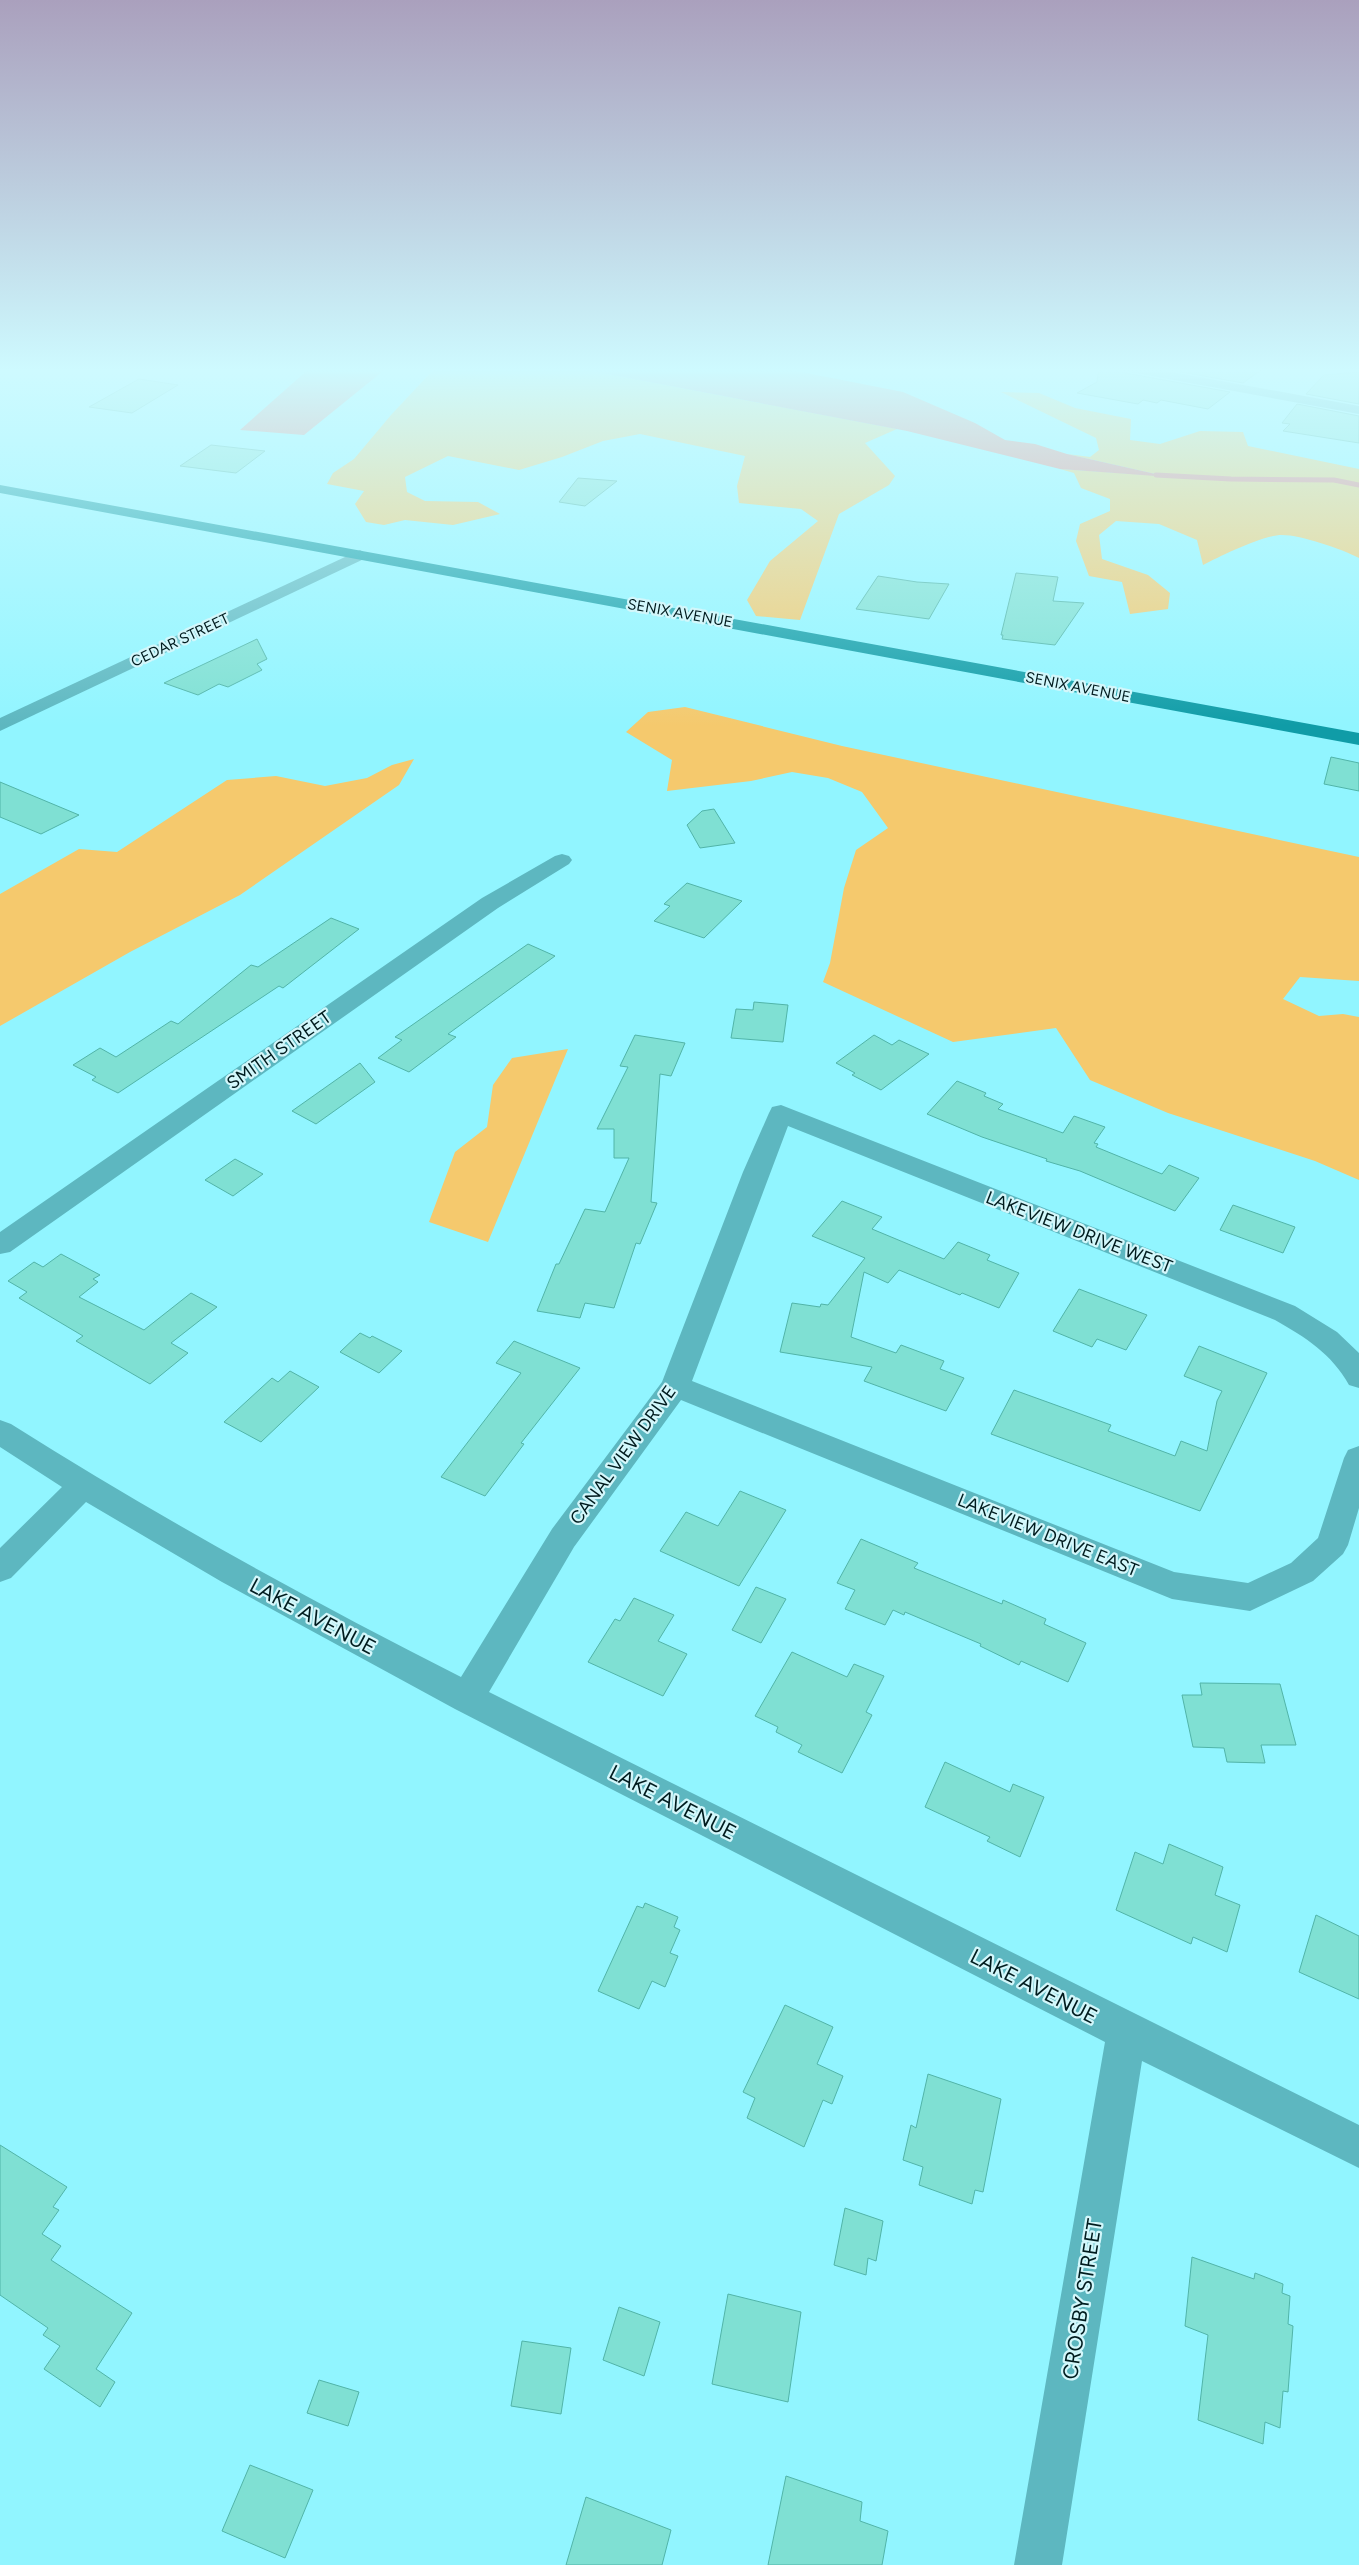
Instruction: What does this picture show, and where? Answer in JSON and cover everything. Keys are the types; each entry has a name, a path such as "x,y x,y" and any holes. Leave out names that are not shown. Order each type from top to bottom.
{"street":[{"name":"SENIX AVENUE","path":"0,489 1359,739"},
{"name":"CEDAR STREET","path":"0,725 360,555"},
{"name":"SMITH STREET","path":"0,1245 490,903 562,860"},
{"name":"LAKEVIEW DRIVE WEST","path":"781,1113 807,1126 1285,1313 1327,1337 1355,1367 1359,1377"},
{"name":"CANAL VIEW DRIVE","path":"467,1698 562,1538 674,1386 756,1172 781,1113"},
{"name":"LAKEVIEW DRIVE EAST","path":"674,1386 1172,1585 1250,1597 1302,1572 1332,1545 1359,1458"},
{"name":"LAKE AVENUE","path":"0,1432 82,1486 243,1578 467,1698 1126,2034 1359,2147"},
{"path":"0,1569 82,1486"},
{"name":"CROSBY STREET","path":"1038,2565 1126,2034"}],"shaded area":[{"path":"341,487 406,487 407,492 425,501 478,502 500,514 453,525 405,520 384,525 366,522 355,504 364,491"},
{"path":"737,487 886,487 839,514 800,620 756,616 747,600 770,561 818,521 801,509 739,503"},
{"path":"1359,487 1359,558 1321,543 1300,537 1282,535 1253,542 1203,565 1197,540 1159,524 1116,521 1099,535 1102,559 1148,575 1170,593 1168,609 1130,614 1122,582 1089,576 1076,541 1080,524 1110,511 1110,499 1081,488"},
{"path":"685,707 842,746 1359,857 1359,981 1300,977 1283,999 1319,1016 1343,1014 1359,1017 1359,1180 1315,1161 1168,1113 1090,1080 1056,1028 953,1042 823,982 830,963 844,888 856,850 888,828 862,792 828,778 792,772 751,781 667,791 672,760 626,732 648,712"},
{"path":"414,759 399,785 240,895 130,952 0,1026 0,894 79,849 117,852 227,780 276,776 325,786 367,778 392,765"},
{"path":"568,1049 488,1242 429,1222 455,1152 487,1127 493,1085 512,1058"}],"building":[{"path":"571,487 610,487 585,506 559,502"},
{"path":"1016,573 1058,577 1053,601 1084,603 1055,645 1002,639 1003,635 1001,635"},
{"path":"878,576 917,582 949,584 929,619 856,609"},
{"path":"257,639 267,659 257,664 262,670 228,687 219,684 198,695 164,683"},
{"path":"1331,757 1359,763 1359,791 1324,784"},
{"path":"0,782 79,815 41,834 0,817"},
{"path":"714,809 735,843 700,848 687,825 702,811"},
{"path":"687,883 742,901 704,938 654,921 670,906 664,904"},
{"path":"331,918 359,929 283,988 279,986 118,1093 92,1080 96,1077 73,1065 100,1048 116,1057 171,1021 178,1024 251,965 258,967"},
{"path":"528,944 555,956 448,1034 456,1037 409,1072 378,1058 402,1040 395,1037"},
{"path":"754,1002 788,1005 783,1042 731,1038 736,1009 753,1010"},
{"path":"635,1035 685,1043 671,1076 660,1074 651,1202 657,1203 640,1244 636,1243 614,1308 585,1303 580,1318 537,1311 556,1264 559,1264 585,1209 605,1212 629,1158 614,1158 614,1129 597,1129 628,1067 620,1066"},
{"path":"874,1035 892,1045 899,1040 929,1054 881,1090 852,1075 855,1073 836,1063"},
{"path":"360,1063 375,1082 316,1124 292,1111"},
{"path":"957,1081 986,1093 984,1096 1003,1104 998,1109 1063,1133 1074,1116 1105,1127 1094,1143 1098,1144 1096,1147 1162,1174 1169,1165 1199,1178 1175,1211 1080,1171 1046,1161 1047,1159 982,1137 927,1114"},
{"path":"235,1159 263,1174 233,1196 205,1180"},
{"path":"842,1201 882,1217 872,1229 944,1259 958,1242 990,1255 987,1260 1019,1273 999,1308 962,1293 960,1295 899,1270 888,1283 864,1272 851,1337 896,1353 901,1345 944,1361 940,1369 964,1378 946,1411 864,1381 872,1367 780,1352 792,1303 820,1307 821,1304 828,1305 865,1258 812,1236"},
{"path":"1233,1205 1295,1227 1283,1253 1220,1230"},
{"path":"61,1254 100,1275 93,1279 98,1282 79,1297 144,1330 191,1293 217,1307 171,1343 188,1353 150,1384 76,1341 83,1336 19,1298 27,1292 8,1281 34,1262 43,1267"},
{"path":"1079,1289 1147,1315 1126,1350 1097,1339 1092,1347 1053,1331"},
{"path":"360,1333 370,1338 372,1336 402,1351 379,1373 340,1352"},
{"path":"514,1341 580,1368 521,1443 524,1444 485,1496 441,1477 521,1373 496,1363"},
{"path":"1199,1346 1267,1373 1200,1511 991,1434 1014,1390 1111,1425 1108,1431 1175,1456 1181,1441 1207,1451 1217,1401 1222,1391 1184,1376"},
{"path":"290,1371 319,1387 261,1442 224,1422 272,1378 278,1382"},
{"path":"740,1491 786,1510 739,1586 660,1551 686,1512 718,1526"},
{"path":"861,1539 918,1563 914,1568 1002,1604 1003,1600 1046,1619 1044,1624 1086,1643 1068,1682 1021,1661 1019,1665 980,1646 981,1644 905,1612 904,1615 893,1610 885,1625 845,1609 855,1590 837,1583"},
{"path":"756,1587 786,1599 761,1643 732,1630"},
{"path":"634,1598 674,1615 658,1641 687,1654 663,1696 588,1662 615,1619 620,1621"},
{"path":"792,1652 847,1677 854,1664 884,1676 866,1712 872,1715 842,1773 798,1752 802,1745 776,1732 778,1727 755,1716"},
{"path":"1200,1683 1280,1684 1296,1745 1261,1745 1265,1763 1227,1762 1224,1748 1193,1747 1182,1695 1202,1695"},
{"path":"945,1762 1010,1792 1013,1784 1044,1797 1020,1857 987,1841 990,1837 925,1807"},
{"path":"1169,1844 1223,1867 1215,1895 1240,1905 1227,1952 1193,1937 1191,1944 1116,1910 1135,1852 1163,1864"},
{"path":"645,1903 678,1917 674,1927 680,1930 670,1953 678,1956 665,1987 652,1981 639,2009 598,1991 637,1906 643,1908"},
{"path":"1316,1915 1359,1936 1359,1999 1299,1972"},
{"path":"785,2005 833,2027 817,2064 843,2076 832,2104 823,2100 804,2147 747,2118 755,2098 743,2092"},
{"path":"928,2074 1001,2099 983,2192 975,2190 972,2204 919,2185 923,2167 903,2160 911,2125 916,2128"},
{"path":"0,2145 67,2187 53,2207 59,2210 42,2234 61,2246 51,2260 132,2313 96,2369 115,2382 100,2407 44,2369 60,2346 43,2335 48,2328 0,2295"},
{"path":"845,2208 883,2221 876,2261 868,2258 866,2275 834,2265"},
{"path":"1192,2257 1254,2279 1255,2273 1283,2284 1282,2293 1290,2296 1288,2324 1293,2326 1288,2392 1283,2391 1280,2428 1265,2422 1263,2444 1198,2420 1208,2335 1185,2326"},
{"path":"728,2294 801,2312 788,2402 712,2384"},
{"path":"619,2307 660,2322 644,2376 603,2360"},
{"path":"522,2341 571,2348 561,2414 511,2406"},
{"path":"319,2380 359,2392 348,2426 307,2413"},
{"path":"250,2465 313,2490 285,2558 222,2531"},
{"path":"786,2476 862,2502 860,2521 888,2531 882,2565 768,2565"},
{"path":"586,2497 671,2530 662,2565 566,2565"}]}
